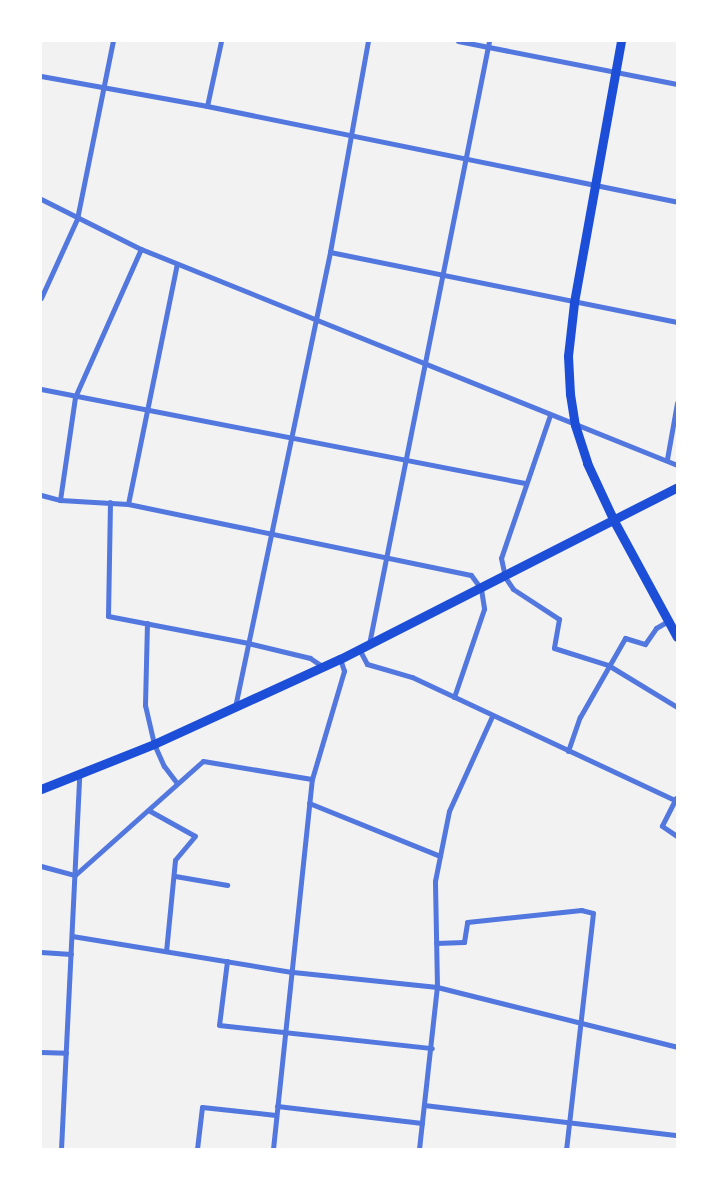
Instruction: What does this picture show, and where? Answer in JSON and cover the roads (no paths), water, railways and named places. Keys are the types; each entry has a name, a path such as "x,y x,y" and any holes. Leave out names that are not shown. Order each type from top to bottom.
{"main road":[{"path":"621,41 574,303 568,356 575,425 587,464 614,521 677,636"},
{"path":"41,789 154,744 340,659 481,589 677,487"}],"street":[{"path":"41,298 78,219 113,41"},
{"path":"207,106 221,41"},
{"path":"235,706 330,252 368,41"},
{"path":"458,41 488,44 616,73 677,84"},
{"path":"369,645 404,460 488,44"},
{"path":"41,76 207,106 351,138 595,188 677,202"},
{"path":"41,199 141,249 425,362 575,425 667,459 677,465"},
{"path":"60,500 75,397 141,249"},
{"path":"330,252 574,303 677,322"},
{"path":"128,504 177,264"},
{"path":"41,389 526,483"},
{"path":"667,459 677,403"},
{"path":"550,415 501,558 504,577 513,589 559,620 554,648 608,664 677,707"},
{"path":"41,495 60,500 128,504 471,575 481,589 484,609 454,697"},
{"path":"110,502 108,616 248,643 310,658 322,666"},
{"path":"568,751 580,717 608,664 625,638 645,644 656,628 668,621"},
{"path":"147,622 145,705 154,744 164,766 177,783"},
{"path":"359,649 367,664 412,677 568,751 676,798 662,826 677,836"},
{"path":"273,1149 312,778 344,670 340,659"},
{"path":"419,1149 432,1048 437,987 435,881 456,792 492,716"},
{"path":"75,875 150,811 177,783 203,761 312,778"},
{"path":"61,1149 79,775"},
{"path":"309,803 440,856"},
{"path":"150,811 195,836 175,860 175,876 166,951"},
{"path":"41,866 75,875"},
{"path":"175,876 227,885"},
{"path":"436,943 464,942 466,922 582,910 593,913 566,1149"},
{"path":"72,936 293,972 437,987 677,1047"},
{"path":"41,952 71,954"},
{"path":"227,961 220,1025 432,1048"},
{"path":"41,1052 66,1053"},
{"path":"424,1105 677,1135"},
{"path":"278,1106 422,1123"},
{"path":"197,1149 202,1107 276,1115"}]}
